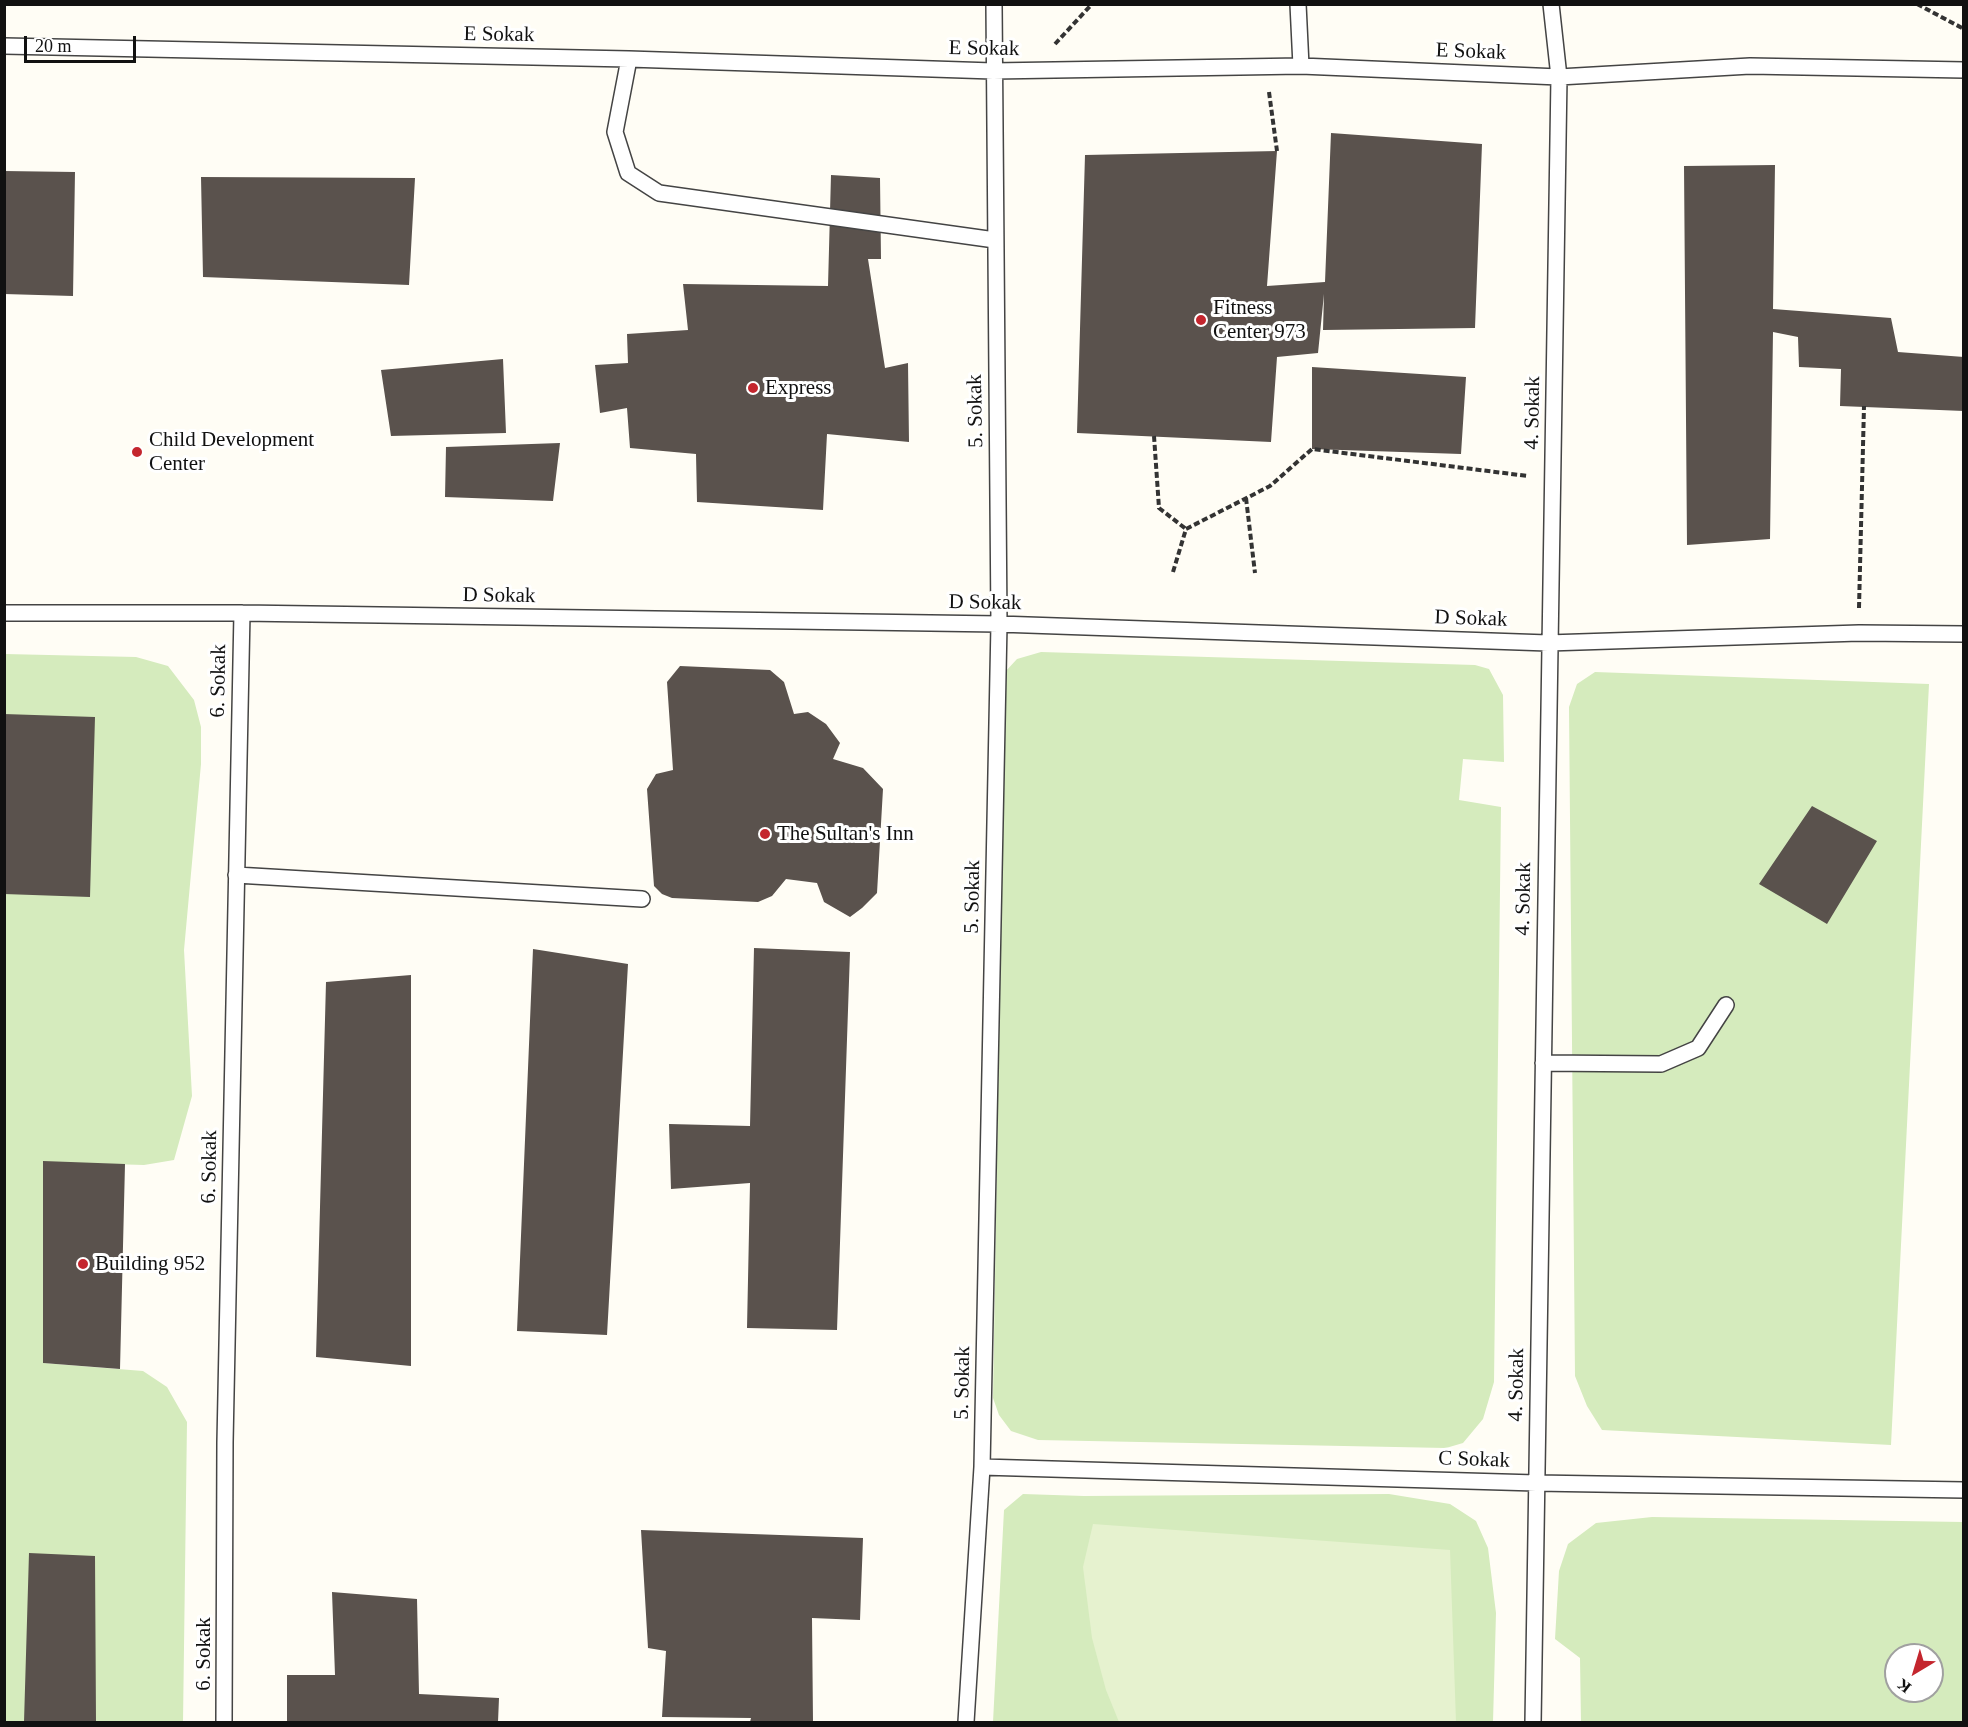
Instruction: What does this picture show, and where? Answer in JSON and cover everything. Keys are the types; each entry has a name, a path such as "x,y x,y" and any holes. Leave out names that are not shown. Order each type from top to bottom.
{"lane":[{"name":"5. Sokak","path":"966,1722 982,1467 999,624 994,4"},
{"path":"1298,4 1301,66"},
{"name":"4. Sokak","path":"1533,1722 1548,643 1559,77 1551,4"},
{"name":"E Sokak","path":"4,46 629,59 993,71 1301,66 1559,77 1750,66 1964,70"},
{"path":"629,59 615,132 628,172 659,193 995,240"},
{"name":"D Sokak","path":"4,613 242,613 999,624 1548,643 1859,633 1964,634"},
{"name":"6. Sokak","path":"225,1722 225,1430 242,613"},
{"path":"236,875 642,899"},
{"path":"1543,1063 1661,1064 1698,1048 1726,1005"},
{"name":"C Sokak","path":"982,1467 1536,1483 1964,1490"}],"path":[{"path":"1030,70 1092,4"},
{"path":"1917,4 1964,29"},
{"path":"1265,67 1277,151"},
{"path":"1859,633 1864,406"},
{"path":"1154,436 1159,508 1186,529"},
{"path":"1173,572 1186,529 1270,486 1312,449 1552,478"},
{"path":"1246,498 1255,573"}],"green space":[{"path":"1041,652 1475,665 1489,669 1503,695 1504,762 1463,759 1459,800 1501,807 1494,1382 1483,1419 1463,1443 1446,1448 1038,1440 1011,1431 999,1415 993,1398 1005,672 1017,659"},
{"path":"5,654 136,657 168,666 194,700 201,727 201,764 184,950 192,1096 174,1160 144,1165 43,1162 43,1363 143,1371 167,1387 187,1422 183,1722 5,1722"},
{"path":"1595,672 1929,684 1891,1445 1602,1430 1587,1406 1575,1376 1569,707 1577,684"},
{"path":"1023,1494 1084,1496 1389,1494 1450,1504 1476,1521 1488,1548 1496,1613 1493,1722 993,1722 1004,1510"},
{"path":"1652,1517 1963,1522 1963,1722 1581,1722 1580,1658 1555,1639 1559,1571 1568,1544 1596,1523"},
{"path":"1093,1524 1450,1550 1456,1722 1119,1722 1106,1690 1092,1638 1083,1567"}],"building":[{"name":"Fitness Center 973","path":"1331,133 1482,144 1475,328 1323,330 1324,294 1318,353 1277,357 1271,442 1077,433 1085,155 1277,151 1267,286 1325,282"},
{"path":"1775,165 1773,309 1891,318 1898,352 1964,357 1964,411 1840,406 1841,369 1799,367 1798,337 1773,332 1770,539 1687,545 1684,166"},
{"path":"4,171 75,172 73,296 4,294"},
{"name":"Express","path":"831,175 880,178 881,259 868,259 885,368 908,363 909,442 827,434 823,510 697,502 696,454 630,448 627,408 600,413 595,365 628,363 627,334 688,330 683,284 828,286"},
{"path":"201,177 415,178 409,285 203,277"},
{"path":"503,359 506,433 391,436 381,370"},
{"path":"1312,367 1466,377 1461,454 1312,449"},
{"path":"560,443 553,501 445,497 446,447"},
{"name":"The Sultan's Inn","path":"680,666 770,670 784,682 794,714 808,712 826,724 840,743 833,759 863,768 883,789 877,893 850,917 824,902 817,883 786,879 772,896 758,902 672,898 662,894 654,886 647,789 656,774 673,770 667,682"},
{"path":"4,714 95,717 90,897 4,894"},
{"path":"1812,806 1877,841 1827,924 1759,884"},
{"path":"754,948 850,952 837,1330 747,1328 750,1183 671,1189 669,1124 750,1126"},
{"path":"533,949 628,964 607,1335 517,1331"},
{"path":"411,975 411,1366 316,1357 326,982"},
{"name":"Building 952","path":"43,1161 125,1164 120,1369 43,1363"},
{"path":"641,1530 863,1538 860,1620 812,1618 813,1722 750,1722 751,1718 662,1717 666,1651 648,1648"},
{"path":"29,1553 95,1556 96,1722 24,1722"},
{"path":"332,1592 417,1599 419,1694 499,1698 498,1722 287,1722 287,1675 335,1675"}],"place":[{"name":"Fitness Center 973","path":"1201,320"},
{"name":"Express","path":"753,388"},
{"name":"Child Development Center","path":"137,452"},
{"name":"The Sultan's Inn","path":"765,834"},
{"name":"Building 952","path":"83,1264"}]}
